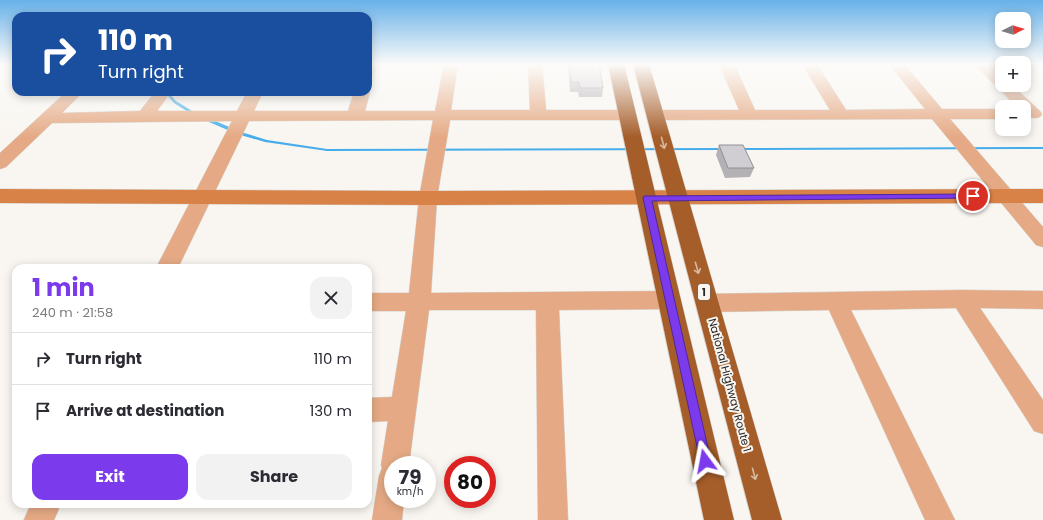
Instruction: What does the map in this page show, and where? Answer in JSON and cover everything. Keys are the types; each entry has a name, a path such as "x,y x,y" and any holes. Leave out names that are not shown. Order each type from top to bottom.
{"highway":[{"path":"622,88 718,520"},
{"name":"National Highway Route 1","path":"648,88 767,520"}],"street":[{"path":"395,456 419,302 428,198 447,88"},
{"path":"536,88 538,115"},
{"path":"737,88 749,115"},
{"path":"825,88 841,114"},
{"path":"916,88 1004,196 1043,240"},
{"path":"1011,92 1034,114"},
{"path":"0,163 71,96"},
{"path":"145,116 160,96"},
{"path":"169,264 253,96"},
{"path":"355,116 361,96"},
{"path":"656,116 995,114"},
{"path":"48,118 145,116 628,115"},
{"path":"0,196 678,198 1043,196"},
{"path":"708,303 962,299 1043,300"},
{"path":"962,299 1043,422"},
{"path":"372,302 669,300"},
{"path":"836,301 940,520"},
{"path":"547,302 553,520"},
{"path":"372,410 402,410"},
{"path":"39,520 45,508"},
{"path":"387,520 389,508"}],"building":[{"path":"719,145 743,145 754,168 728,168"}],"waterway":[{"path":"170,96 175,102 195,114"},
{"path":"204,118 239,133 267,141 327,150 725,149"},
{"path":"739,149 1043,148"}],"route":[{"path":"705,461 647,198 973,196"}]}
